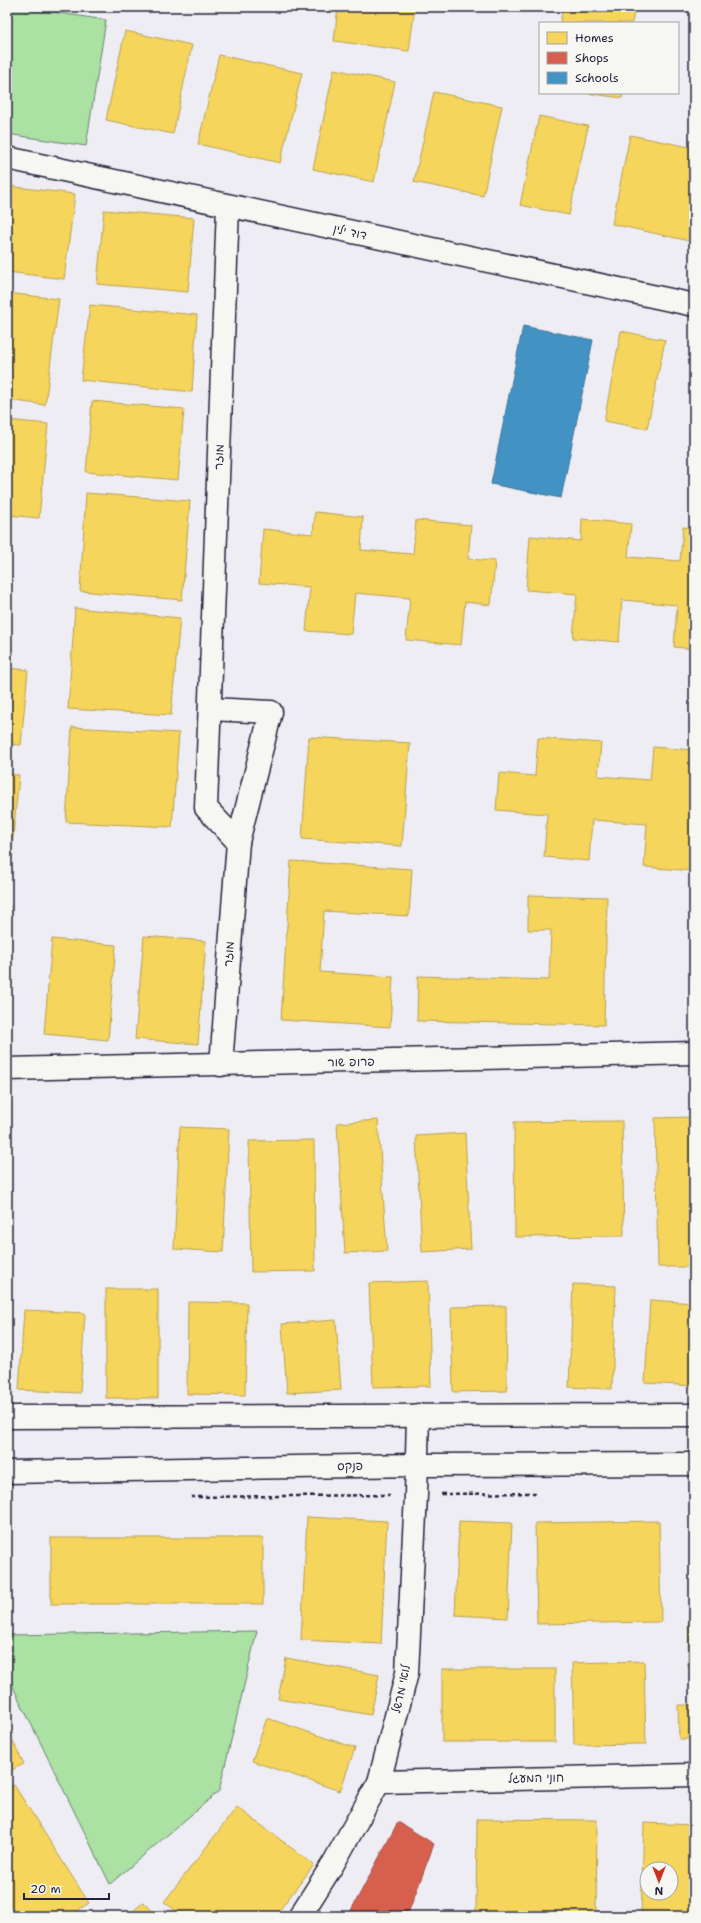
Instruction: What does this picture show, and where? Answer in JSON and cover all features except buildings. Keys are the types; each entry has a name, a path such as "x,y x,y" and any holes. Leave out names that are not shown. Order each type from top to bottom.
{"street":[{"name":"דוד ילין","path":"7,158 694,305"},
{"name":"מוזר","path":"228,206 206,808 238,842"},
{"name":"מוזר","path":"210,709 271,712 238,842 220,1065"},
{"name":"פרופ שור","path":"7,1069 694,1053"},
{"name":"לואי מרשל","path":"300,1916 333,1864 379,1782 407,1673 416,1495 418,1415"},
{"path":"7,1417 694,1415"},
{"name":"פנקס","path":"7,1472 417,1465 694,1464"},
{"name":"חוני המעגל","path":"379,1782 694,1774"}],"path":[{"path":"188,1497 416,1495 543,1492"}],"green space":[{"path":"7,7 19,7 106,20 86,146 7,134"},
{"path":"257,1631 219,1791 110,1884 7,1675 7,1635"}]}
